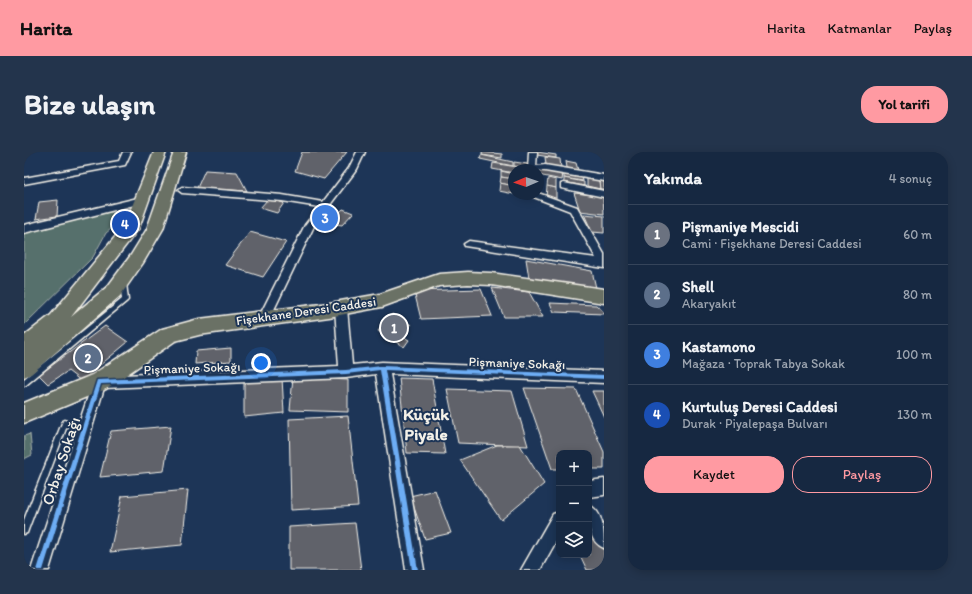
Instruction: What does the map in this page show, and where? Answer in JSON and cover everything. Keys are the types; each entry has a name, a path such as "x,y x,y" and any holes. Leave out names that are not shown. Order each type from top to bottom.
{"main road":[{"path":"149,152 149,177"},
{"path":"24,347 58,320 100,270 131,228 149,177 160,152"},
{"path":"24,368 114,291 137,259 155,229 175,190 180,152"},
{"name":"Fişekhane Deresi Caddesi","path":"24,413 99,382 169,335 198,327 341,308 382,300 412,288 440,280 468,278 491,279 604,296"}],"street":[{"path":"24,181 122,163 127,152"},
{"path":"265,317 310,225 353,169 361,152"},
{"path":"533,152 533,164"},
{"path":"544,168 604,178"},
{"path":"564,186 604,194"},
{"path":"175,190 282,198 325,206"},
{"path":"544,199 574,209 604,263"},
{"path":"24,229 142,200"},
{"path":"590,238 604,238"},
{"path":"469,244 604,263"},
{"path":"341,308 346,372"},
{"path":"382,368 415,570"},
{"name":"Pişmaniye Sokağı","path":"99,382 346,372 382,368 604,377"},
{"name":"Orbay Sokağı","path":"40,570 99,382"},
{"path":"592,489 604,487"},
{"path":"592,518 604,539"},
{"path":"530,570 558,522"}],"lane":[{"path":"24,383 125,300 123,278"},
{"path":"24,530 65,423"}],"green space":[{"path":"109,212 121,213 120,222 106,233 93,257 24,325 24,233"},
{"path":"30,434 32,455 24,459 24,436"}],"building":[{"path":"302,152 347,152 324,179 295,171"},
{"path":"482,152 502,154 502,158 482,155"},
{"path":"537,152 556,155 556,158 537,155"},
{"path":"481,155 513,162 513,164 508,165 480,159"},
{"path":"545,157 560,159 561,168 546,165"},
{"path":"566,161 576,163 578,170 567,168"},
{"path":"514,162 528,164 514,164"},
{"path":"493,163 508,166 508,172 492,169"},
{"path":"205,170 237,172 247,191 197,188"},
{"path":"544,170 563,173 562,180 544,176"},
{"path":"501,171 508,173 508,178 501,177"},
{"path":"564,173 582,176 583,181 564,178"},
{"path":"501,177 508,178 508,185 500,183"},
{"path":"587,177 599,180 600,189 587,186"},
{"path":"548,178 556,180 556,188 547,186"},
{"path":"564,178 584,182 584,186 564,182"},
{"path":"599,180 604,181 604,189 600,189"},
{"path":"500,183 508,185 508,193 499,191"},
{"path":"547,186 556,188 556,200 546,198"},
{"path":"574,193 603,196 604,214 580,211"},
{"path":"268,199 284,203 277,213 260,208"},
{"path":"58,200 57,216 36,219 39,202"},
{"path":"343,209 353,213 342,225 329,223"},
{"path":"584,214 604,216 604,233 592,232"},
{"path":"250,232 286,242 263,277 225,265"},
{"path":"526,259 592,271 596,288 529,278"},
{"path":"492,288 529,292 543,317 504,317"},
{"path":"481,289 492,316 421,319 414,291"},
{"path":"550,303 596,305 604,312 604,314 554,312"},
{"path":"392,314 411,325 402,336 409,340 404,347 378,331"},
{"path":"105,326 128,342 81,381 68,371 48,384 39,375"},
{"path":"231,348 231,361 195,364 196,351"},
{"path":"293,377 348,380 348,412 290,410"},
{"path":"282,378 284,413 244,417 244,382"},
{"path":"399,378 432,379 445,454 407,453"},
{"path":"524,388 576,389 604,452 604,469 592,469 592,450 556,450 556,469 552,469"},
{"path":"447,389 512,391 528,446 458,443"},
{"path":"592,391 604,391 604,417"},
{"path":"348,416 358,506 291,510 289,419"},
{"path":"171,426 164,471 100,477 111,431"},
{"path":"497,445 520,445 544,484 501,520 460,460"},
{"path":"188,490 182,545 110,552 122,496"},
{"path":"435,490 451,533 425,539 410,496"},
{"path":"355,523 361,570 289,570 289,527"},
{"path":"592,527 604,549 604,570 587,570 581,558 592,558"}],"cycle path":[{"path":"382,368 415,570"},
{"path":"40,570 99,382 346,372 382,368 604,377"}],"place":[{"name":"Kastamono","path":"325,218"},
{"name":"Kurtuluş Deresi Caddesi","path":"125,224"},
{"name":"Pişmaniye Mescidi","path":"394,328"},
{"name":"Shell","path":"88,358"}],"district":[{"name":"Küçük Piyale","path":"426,424"}]}
